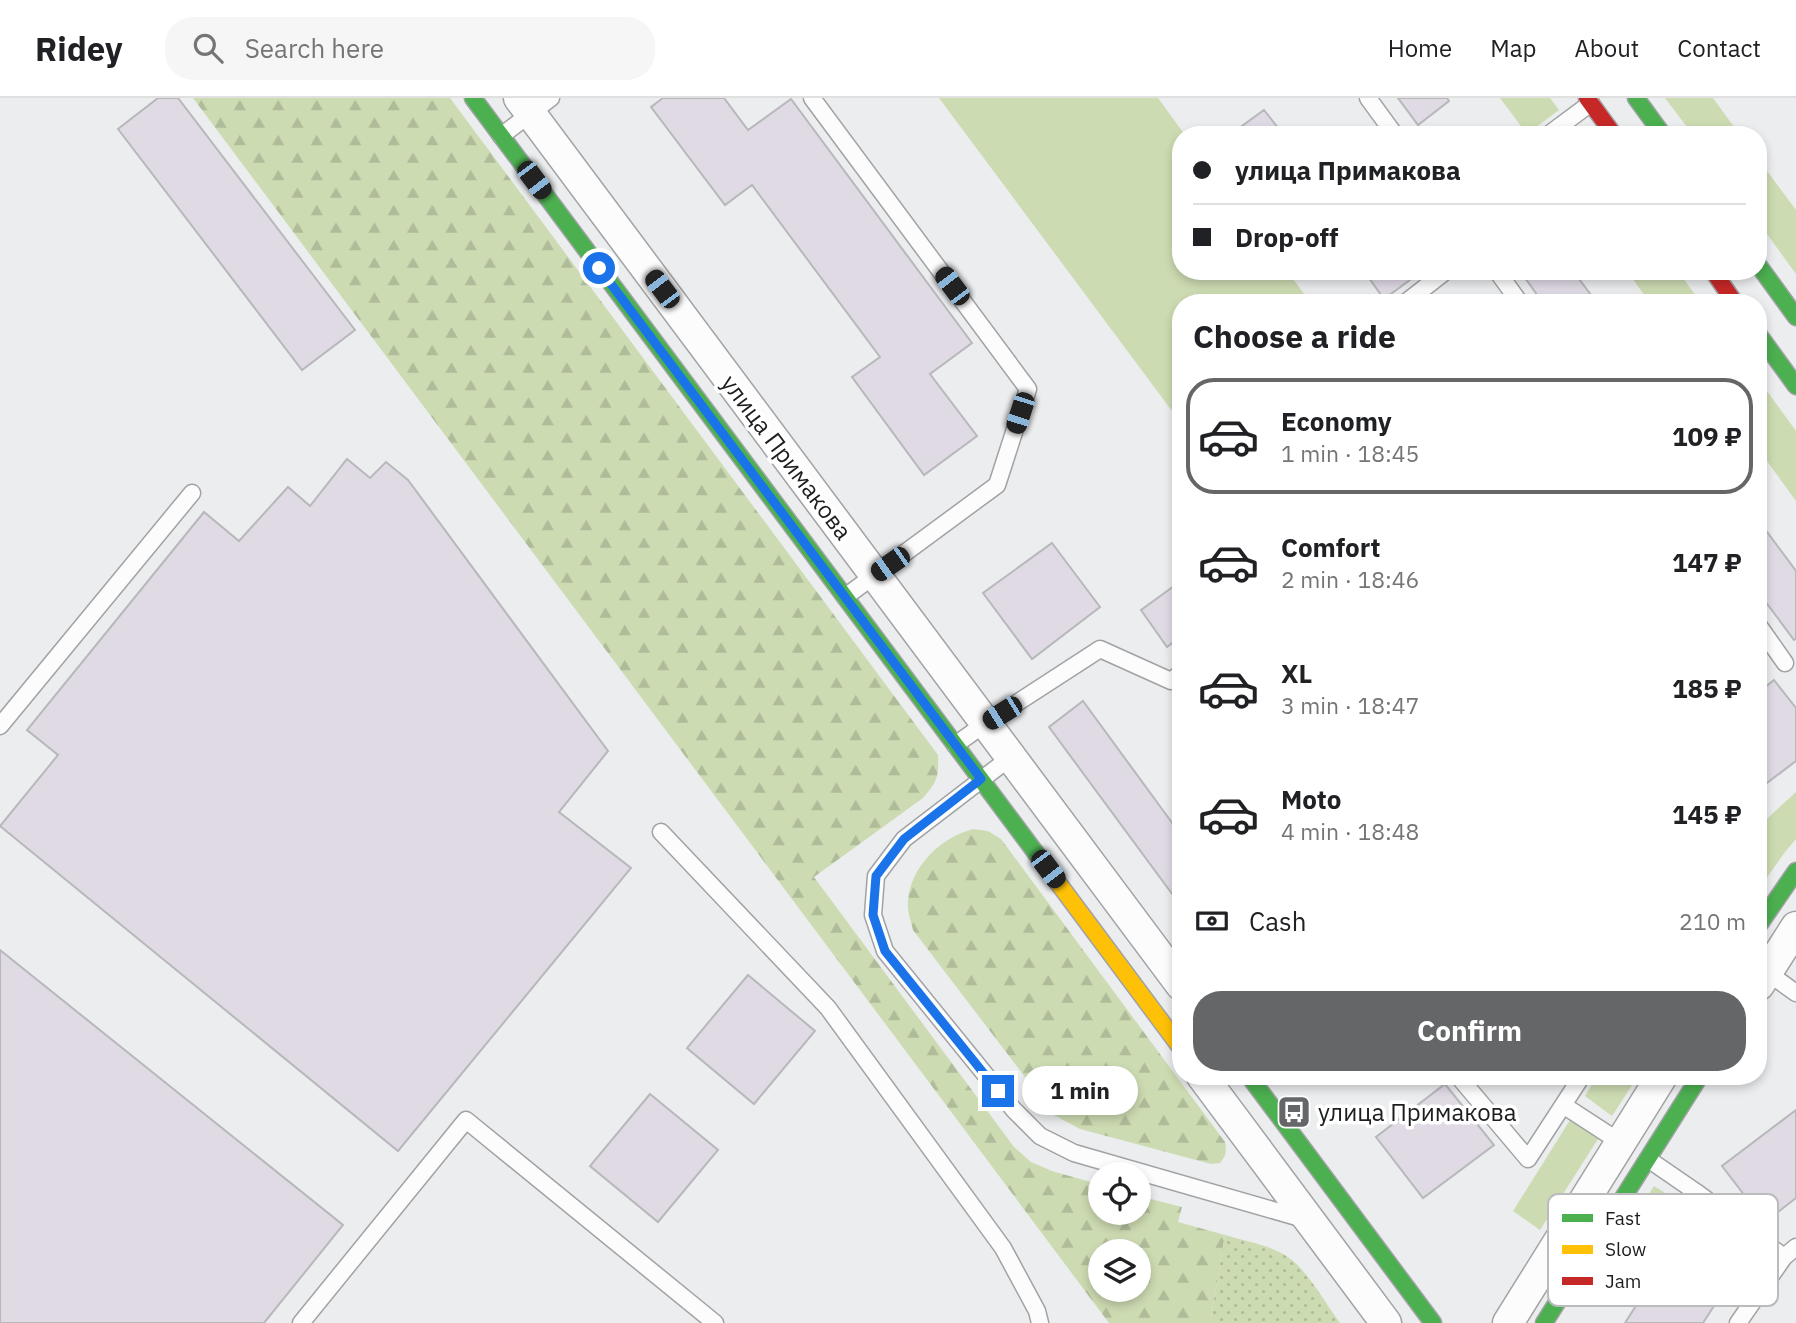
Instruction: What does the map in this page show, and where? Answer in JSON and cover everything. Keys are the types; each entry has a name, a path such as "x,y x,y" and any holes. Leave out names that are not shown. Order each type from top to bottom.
{"street":[{"name":"улица Примакова","path":"472,98 1172,1036"},
{"path":"1636,98 1656,126"},
{"path":"1592,100 1608,126"},
{"name":"улица Примакова","path":"534,103 875,575 1172,973"},
{"path":"1767,277 1796,317"},
{"path":"1767,346 1796,386"},
{"path":"1767,913 1796,871"},
{"path":"1767,967 1796,927"},
{"path":"1209,1085 1386,1323"},
{"path":"1256,1085 1433,1323"},
{"path":"1588,1194 1656,1085"},
{"path":"1626,1194 1694,1085"},
{"path":"1507,1323 1548,1257"},
{"path":"1544,1323 1555,1306"}],"lane":[{"path":"812,98 1028,389 997,485 845,597"},
{"path":"1368,98 1388,126"},
{"path":"1559,126 1592,100"},
{"path":"501,136 534,103"},
{"path":"1417,294 1434,280"},
{"path":"0,726 192,493"},
{"path":"1767,637 1785,663"},
{"path":"956,745 1100,649 1172,680"},
{"path":"1011,757 904,839 876,876 873,915 885,951 1014,1111 1040,1136 1074,1153 1310,1220"},
{"path":"661,832 828,1008 1003,1248 1037,1311 1040,1323"},
{"path":"1767,978 1796,993"},
{"path":"1466,1085 1528,1159 1576,1085"},
{"path":"1563,1105 1699,1194"},
{"path":"300,1323 466,1120 715,1323"},
{"path":"1778,1268 1790,1252"},
{"path":"1738,1323 1750,1306"}],"green space":[{"path":"193,98 450,98 938,755 936,779 923,798 814,877 1014,1147 1031,1162 1088,1181 1088,1225 1151,1225 1151,1199 1182,1207 1178,1222 1225,1235 1210,1323 1109,1323 1093,1302 1151,1302 1151,1239 1088,1239 1088,1295"},
{"path":"939,98 1158,98 1178,126 1172,126 1172,280 1294,280 1304,294 1172,294 1172,411"},
{"path":"1500,98 1550,98 1559,110 1538,126 1521,126"},
{"path":"1665,98 1713,98 1733,126 1686,126"},
{"path":"1767,171 1796,210 1796,274 1767,234"},
{"path":"1633,280 1684,280 1695,294 1644,294"},
{"path":"1767,391 1796,431 1796,501 1767,461"},
{"path":"1796,792 1796,839 1767,878 1767,819"},
{"path":"973,829 988,831 1001,839 1172,1070 1172,1085 1183,1085 1225,1142 1226,1153 1220,1163 1211,1164 1080,1129 1054,1115 913,930 908,902 914,877 938,847"},
{"path":"1592,1085 1632,1085 1612,1116 1585,1096"},
{"path":"1570,1120 1598,1139 1563,1194 1548,1194 1548,1217 1540,1230 1513,1211"},
{"path":"1654,1186 1667,1194 1649,1194"},
{"path":"1225,1235 1265,1246 1288,1257 1309,1279 1340,1323 1210,1323"}],"building":[{"path":"158,98 178,98 355,330 302,370 118,129"},
{"path":"663,98 724,98 748,130 791,99 972,343 930,374 977,436 924,475 852,377 880,357 752,185 725,205 651,107"},
{"path":"1398,98 1447,98 1449,101 1418,125"},
{"path":"1264,110 1277,126 1242,126"},
{"path":"1370,280 1410,280 1391,294 1380,294"},
{"path":"1526,280 1580,280 1590,294 1537,294"},
{"path":"347,459 370,478 386,462 408,480 608,751 559,812 631,868 398,1151 0,826 58,755 27,730 204,512 239,541 288,487 310,506"},
{"path":"1767,532 1796,571 1794,640 1767,604"},
{"path":"1052,543 1100,607 1032,659 983,593"},
{"path":"1172,588 1172,643 1167,647 1141,610"},
{"path":"1774,680 1796,708 1796,761 1767,783 1767,686"},
{"path":"1083,701 1172,823 1172,894 1049,727"},
{"path":"0,950 343,1225 264,1323 0,1323"},
{"path":"748,975 815,1031 754,1104 687,1048"},
{"path":"1446,1085 1494,1145 1423,1198 1376,1137"},
{"path":"650,1094 718,1150 658,1222 590,1166"},
{"path":"1796,1110 1796,1198 1778,1212 1778,1194 1744,1194 1722,1166"},
{"path":"1636,1306 1714,1306 1703,1323 1625,1323"}],"traffic: fast":[{"path":"473,98 1047,868"},
{"path":"1636,98 1656,126"},
{"path":"1767,277 1796,317"},
{"path":"1767,346 1796,386"},
{"path":"1767,913 1796,871"},
{"path":"1256,1085 1433,1323"},
{"path":"1625,1194 1694,1085"},
{"path":"1544,1323 1555,1306"}],"traffic: slow":[{"path":"1047,868 1172,1036"}],"traffic: jam":[{"path":"1587,98 1607,126"},
{"path":"1719,280 1729,294"}],"place":[{"name":"улица Примакова","path":"1294,1112"}],"route":[{"path":"599,268 981,779 904,839 876,876 873,915 885,951 998,1091"}]}
